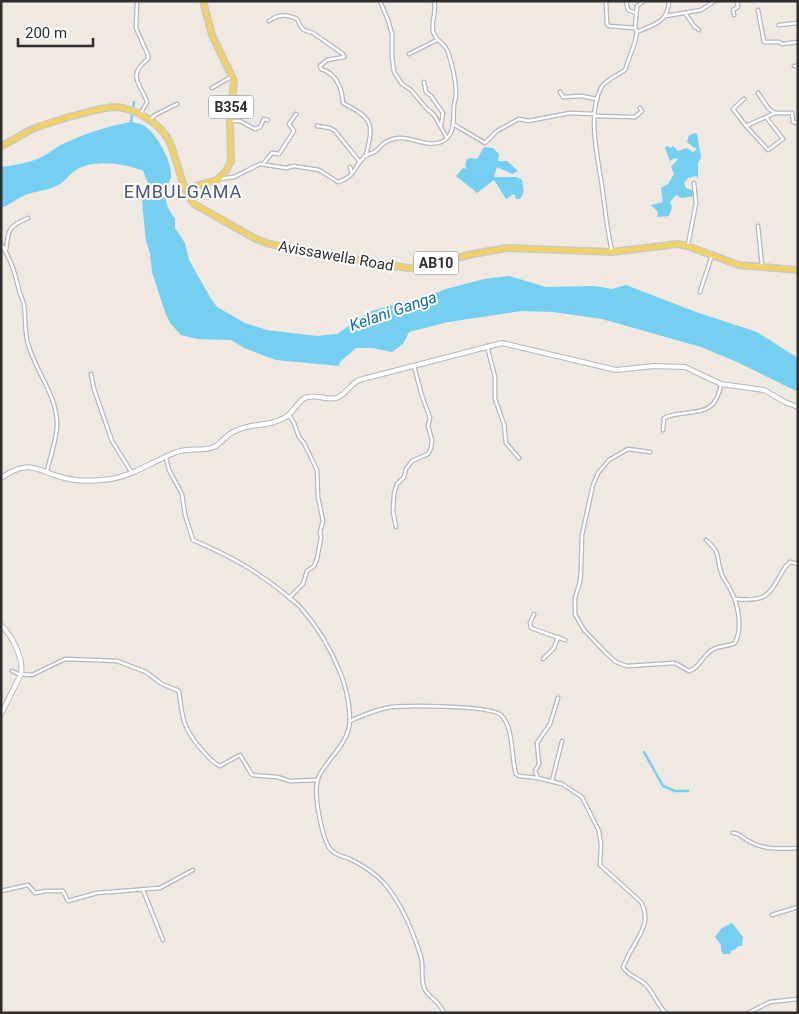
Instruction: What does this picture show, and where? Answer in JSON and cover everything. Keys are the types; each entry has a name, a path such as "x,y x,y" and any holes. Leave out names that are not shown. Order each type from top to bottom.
{"main road":[{"name":"B354","path":"203,1 212,34 222,59 232,76 234,85 230,121 232,161 217,180"},
{"name":"Avissawella Road","path":"1,146 37,128 109,108 121,108 150,120 162,130 178,164 189,199 194,204 256,239 270,244 395,267 419,267 507,248 612,252 671,244 687,246 739,265 798,270"},
{"path":"185,189 217,180"}],"street":[{"path":"137,1 136,28 148,55 148,59 140,65 136,77 138,86 147,100 138,114"},
{"path":"380,1 392,34 394,72 402,84 411,90 434,115 447,138"},
{"path":"366,155 376,152 386,142 394,138 403,137 427,143 437,143 450,136 456,94 455,82 445,45 437,40 433,31 433,15 436,7 434,1"},
{"path":"606,1 607,24 609,26 636,30 660,21 666,16 701,10 715,1"},
{"path":"626,1 628,10 636,14"},
{"path":"612,252 597,149 595,115 597,99 602,86 606,82 626,70 635,42 637,6 644,1"},
{"path":"666,16 669,1"},
{"path":"734,15 733,10 738,7 737,1"},
{"path":"758,10 764,42 779,42 781,44 798,42"},
{"path":"685,13 699,30"},
{"path":"217,180 234,177 257,164 263,164 286,168 294,166 319,170 338,182 348,179 366,155 372,131 371,126 360,112 343,103 341,87 335,77 321,69 320,66 327,60 344,57 343,54 313,33 304,30 297,19 283,15 276,16 269,21"},
{"path":"779,24 798,23"},
{"path":"409,54 437,40"},
{"path":"212,88 232,76"},
{"path":"424,82 426,92 431,96 443,114 440,127"},
{"path":"560,92 563,97 582,96 597,99"},
{"path":"758,93 769,109 775,113"},
{"path":"744,99 733,109 766,148 770,149 783,139 766,117"},
{"path":"150,120 155,115 177,104"},
{"path":"453,124 486,144 497,131 519,119 528,120 570,113 635,117 642,111 640,108"},
{"path":"746,126 775,113 792,113 793,122 798,123"},
{"path":"263,164 272,153 279,154 288,142 294,131 290,124 296,114"},
{"path":"230,121 240,121 257,129 264,119 268,120"},
{"path":"317,126 330,128 335,131 360,162"},
{"path":"350,167 352,172"},
{"path":"687,246 696,203 694,183"},
{"path":"6,252 7,234 10,228 28,218"},
{"path":"758,226 762,268"},
{"path":"1,244 17,278 19,292 24,304 28,345 37,370 53,398 55,406 58,424 47,471"},
{"path":"700,292 712,255"},
{"path":"1,478 16,468 29,467 62,477 84,481 109,479 132,473 186,449 207,449 217,446 234,431 255,425 267,425 289,415 305,398 314,396 339,397 353,383 359,380 502,343 616,370 654,366 685,367 721,384 764,390 798,407"},
{"path":"487,346 496,377 496,399 504,424 506,443 519,458"},
{"path":"396,527 393,512 394,494 397,484 404,477 406,469 412,461 428,454 432,440 428,426 430,418 414,366"},
{"path":"91,374 94,389 112,442 132,473"},
{"path":"663,430 664,418 670,415 698,412 715,403 719,397 721,384"},
{"path":"289,415 317,470 318,497 322,521 317,559 314,566 307,571 303,584 289,598"},
{"path":"650,452 628,449 609,460 598,473 593,485 582,535 582,570 575,598 575,614 584,630 616,662 627,666 675,663 689,671 694,670 709,652 715,648 735,643 738,638 739,619 735,599 721,573 716,549 706,540"},
{"path":"166,458 169,470 182,494 185,515 193,540 242,563 300,606 335,660 346,685 349,726 344,741 318,780 317,809 328,846 337,854 350,859 377,875 396,898 409,925 421,958 422,981 426,991 441,1005 444,1013"},
{"path":"735,599 762,599 767,595 790,562 798,564"},
{"path":"534,614 530,623 531,628 565,640"},
{"path":"1,625 9,636 22,667 21,674 1,714"},
{"path":"543,659 554,648 558,637"},
{"path":"12,671 32,675 65,659 117,661 146,672 162,684 179,691 180,710 185,725 193,740 214,763 220,766 240,755 252,775 277,777 290,781 318,780"},
{"path":"538,778 535,771 539,764 537,743 550,724 558,698"},
{"path":"349,721 388,708 430,706 477,708 496,712 504,719 513,743 516,774 562,784 582,797 599,831 601,844 600,865 641,902 646,918 642,934 632,948 623,967 627,973 644,984 654,995 660,1008 666,1013"},
{"path":"552,782 562,741"},
{"path":"733,833 739,833 747,840 771,849 798,848"},
{"path":"1,891 28,885 35,893 63,891 68,901 97,893 143,890 165,886 193,870"},
{"path":"143,890 163,940"},
{"path":"772,916 798,907"},
{"path":"748,1013 770,1002 798,999"}],"water":[{"name":"Kelani Ganga","path":"131,122 142,124 153,133 169,162 171,175 166,190 166,201 175,218 175,228 185,243 189,260 217,307 245,323 267,330 317,336 337,334 369,312 395,304 418,300 446,289 484,279 509,276 546,287 595,286 612,289 626,285 696,312 757,332 798,358 798,392 737,362 701,347 602,319 553,312 521,311 448,322 409,332 403,344 392,352 372,348 356,348 340,362 339,366 276,360 244,348 231,340 197,339 181,335 170,323 152,272 150,253 146,241 142,200 148,183 143,171 118,164 91,164 76,170 63,182 54,187 25,195 1,208 1,167 32,161 62,144 81,136"},
{"path":"697,134 701,157 698,163 698,178 696,176 688,178 684,183 686,188 694,191 694,196 682,198 676,195 670,202 672,207 669,216 657,217 658,212 651,205 663,202 661,188 668,184 674,174 671,167 678,159 675,158 670,161 665,148 673,146 678,151 686,148 693,152 696,148 687,142 689,135"},
{"path":"484,147 493,148 499,154 498,161 507,161 518,171 512,174 497,167 494,177 517,177 522,180 524,192 520,199 516,199 514,194 506,199 494,180 477,193 456,176 463,168 467,169 465,165 467,159 477,159"},
{"path":"732,923 743,937 742,946 738,946 730,954 723,954 721,945 715,937 722,928"}],"waterway":[{"path":"131,122 134,102"},
{"path":"644,752 663,786 675,791 688,791"}],"district":[{"name":"EMBULGAMA","path":"183,191"}]}
